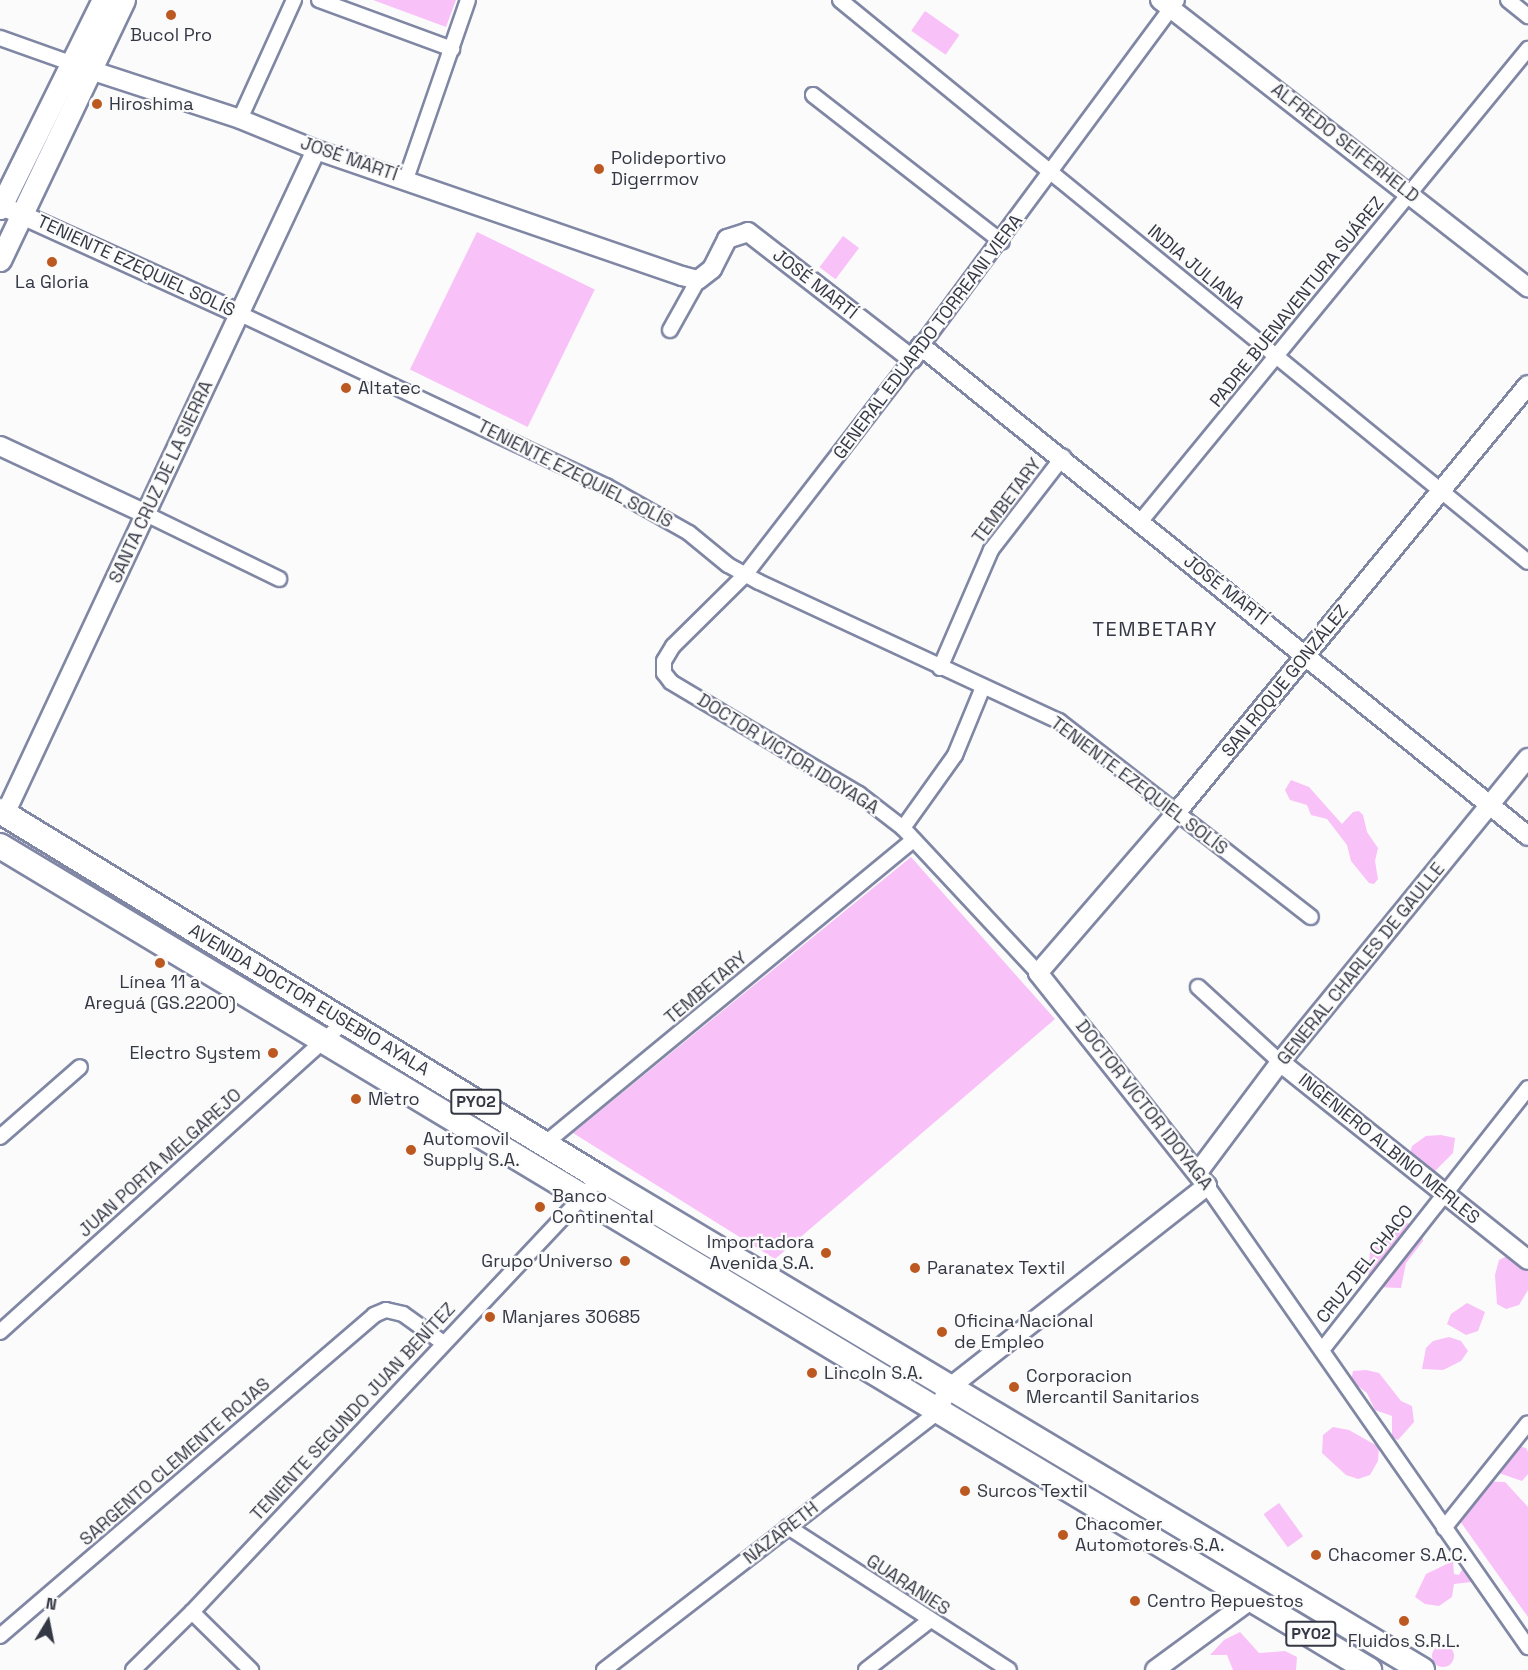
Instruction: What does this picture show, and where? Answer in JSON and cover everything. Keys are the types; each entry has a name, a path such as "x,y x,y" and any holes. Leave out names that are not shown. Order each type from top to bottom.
{"highway":[{"name":"AVENIDA DOCTOR EUSEBIO AYALA","path":"3,812 600,1178 1422,1670"},
{"name":"AVENIDA DOCTOR EUSEBIO AYALA","path":"0,846 936,1413 1253,1598 1369,1670"},
{"path":"193,964 210,939"}],"main road":[{"path":"0,260 81,67 103,0"},
{"path":"0,207 81,67 124,0"}],"street":[{"path":"240,119 294,0"},
{"path":"319,0 452,49"},
{"path":"406,179 468,0"},
{"name":"INDIA JULIANA","path":"840,0 1053,171 1440,492 1528,562"},
{"path":"1508,0 1528,16"},
{"name":"GENERAL EDUARDO TORREANI VIERA","path":"664,661 673,646 745,575 917,353 1002,242 1170,3"},
{"name":"ALFREDO SEIFERHELD","path":"1170,3 1528,287"},
{"name":"JOSÉ MARTÍ","path":"0,38 240,119 316,150 698,280"},
{"name":"PADRE BUENAVENTURA SUÁREZ","path":"1140,522 1528,50"},
{"path":"813,94 1002,242"},
{"name":"SANTA CRUZ DE LA SIERRA","path":"3,812 148,514 238,313 316,150"},
{"name":"TENIENTE EZEQUIEL SOLÍS","path":"0,207 21,213 606,486 689,533 745,575 940,668 1059,721 1311,916"},
{"name":"JOSÉ MARTÍ","path":"670,330 698,280 712,269 727,238 748,232 1063,458 1528,836"},
{"name":"SAN ROQUE GONZÁLEZ","path":"1038,973 1308,655 1528,385"},
{"path":"0,446 148,514 279,579"},
{"name":"TEMBETARY","path":"940,668 991,550 1063,458"},
{"name":"DOCTOR VICTOR IDOYAGA","path":"664,661 664,673 671,682 859,794 903,828 1038,973 1202,1179 1528,1647"},
{"path":"903,828 956,755 983,687"},
{"name":"GENERAL CHARLES DE GAULLE","path":"949,1388 1202,1179 1280,1062 1528,758"},
{"name":"TEMBETARY","path":"522,1163 913,840"},
{"name":"INGENIERO ALBINO MERLES","path":"1198,987 1280,1062 1528,1260"},
{"name":"JUAN PORTA MELGAREJO","path":"0,1332 345,1021"},
{"path":"0,1137 80,1067"},
{"name":"CRUZ DEL CHACO","path":"1322,1350 1443,1192 1528,1088"},
{"name":"TENIENTE SEGUNDO JUAN BENÍTEZ","path":"133,1670 192,1612 442,1342 600,1178"},
{"name":"SARGENTO CLEMENTE ROJAS","path":"0,1636 374,1315 386,1310 403,1314 442,1342"},
{"name":"NAZARETH","path":"604,1670 936,1413 949,1388"},
{"path":"1444,1528 1528,1423"},
{"name":"GUARANIES","path":"788,1527 929,1621 1009,1670"},
{"path":"1155,1670 1253,1598"},
{"path":"192,1612 251,1670"},
{"path":"866,1670 929,1621"}],"shaded area":[{"path":"373,0 456,0 446,27"},
{"path":"925,11 959,35 946,55 911,31"},
{"path":"477,232 595,289 528,427 410,370"},
{"path":"843,236 859,248 836,279 820,267"},
{"path":"1291,780 1309,787 1342,824 1353,812 1359,811 1363,815 1367,832 1378,848 1375,861 1378,879 1374,884 1369,883 1351,861 1347,845 1327,819 1311,815 1307,805 1290,800 1285,790"},
{"path":"911,857 1055,1019 775,1259 573,1133"},
{"path":"1441,1135 1455,1138 1453,1153 1425,1181 1412,1181 1405,1171 1412,1146 1426,1136"},
{"path":"1407,1223 1421,1227 1423,1241 1406,1263 1401,1288 1375,1287 1368,1279 1370,1252 1394,1228"},
{"path":"1509,1255 1528,1260 1528,1290 1519,1305 1506,1309 1497,1304 1495,1275 1499,1260"},
{"path":"1467,1303 1485,1312 1478,1331 1466,1335 1447,1324 1451,1314"},
{"path":"1449,1337 1461,1341 1468,1351 1461,1361 1443,1370 1422,1369 1426,1348 1433,1341"},
{"path":"1366,1370 1379,1373 1401,1401 1412,1406 1414,1422 1398,1440 1392,1437 1392,1416 1375,1410 1367,1393 1351,1381 1353,1371"},
{"path":"1333,1427 1349,1430 1379,1447 1378,1461 1370,1475 1358,1479 1346,1475 1322,1453 1323,1435"},
{"path":"1514,1445 1526,1448 1528,1452 1528,1474 1522,1481 1496,1472"},
{"path":"1477,1481 1505,1482 1528,1507 1528,1617 1455,1514 1455,1501 1461,1490"},
{"path":"1279,1503 1303,1536 1288,1547 1264,1514"},
{"path":"1453,1561 1454,1574 1459,1575 1464,1566 1472,1574 1472,1582 1454,1584 1452,1597 1439,1606 1425,1604 1415,1597 1426,1574"},
{"path":"1240,1632 1259,1653 1285,1651 1297,1657 1296,1670 1233,1670 1227,1655 1210,1655 1224,1640"},
{"path":"1443,1645 1451,1648 1454,1656 1451,1664 1443,1667 1435,1664 1432,1656 1435,1648"}],"place":[{"name":"Bucol Pro","path":"171,15"},
{"name":"Hiroshima","path":"97,104"},
{"name":"Polideportivo Digerrmov","path":"599,169"},
{"name":"La Gloria","path":"52,262"},
{"name":"Altatec","path":"346,388"},
{"name":"Línea 11 a Areguá (GS.2200)","path":"160,963"},
{"name":"Electro System","path":"273,1053"},
{"name":"Metro","path":"356,1099"},
{"name":"Automovil Supply S.A.","path":"411,1150"},
{"name":"Banco Continental","path":"540,1207"},
{"name":"Importadora Avenida S.A.","path":"826,1253"},
{"name":"Grupo Universo","path":"625,1261"},
{"name":"Paranatex Textil","path":"915,1268"},
{"name":"Manjares 30685","path":"490,1317"},
{"name":"Oficina Nacional de Empleo","path":"942,1332"},
{"name":"Lincoln S.A.","path":"812,1373"},
{"name":"Corporacion Mercantil Sanitarios","path":"1014,1387"},
{"name":"Surcos Textil","path":"965,1491"},
{"name":"Chacomer Automotores S.A.","path":"1063,1535"},
{"name":"Chacomer S.A.C.","path":"1316,1555"},
{"name":"Centro Repuestos","path":"1135,1601"},
{"name":"Fluidos S.R.L.","path":"1404,1621"}],"district":[{"name":"TEMBETARY","path":"1155,629"}]}
